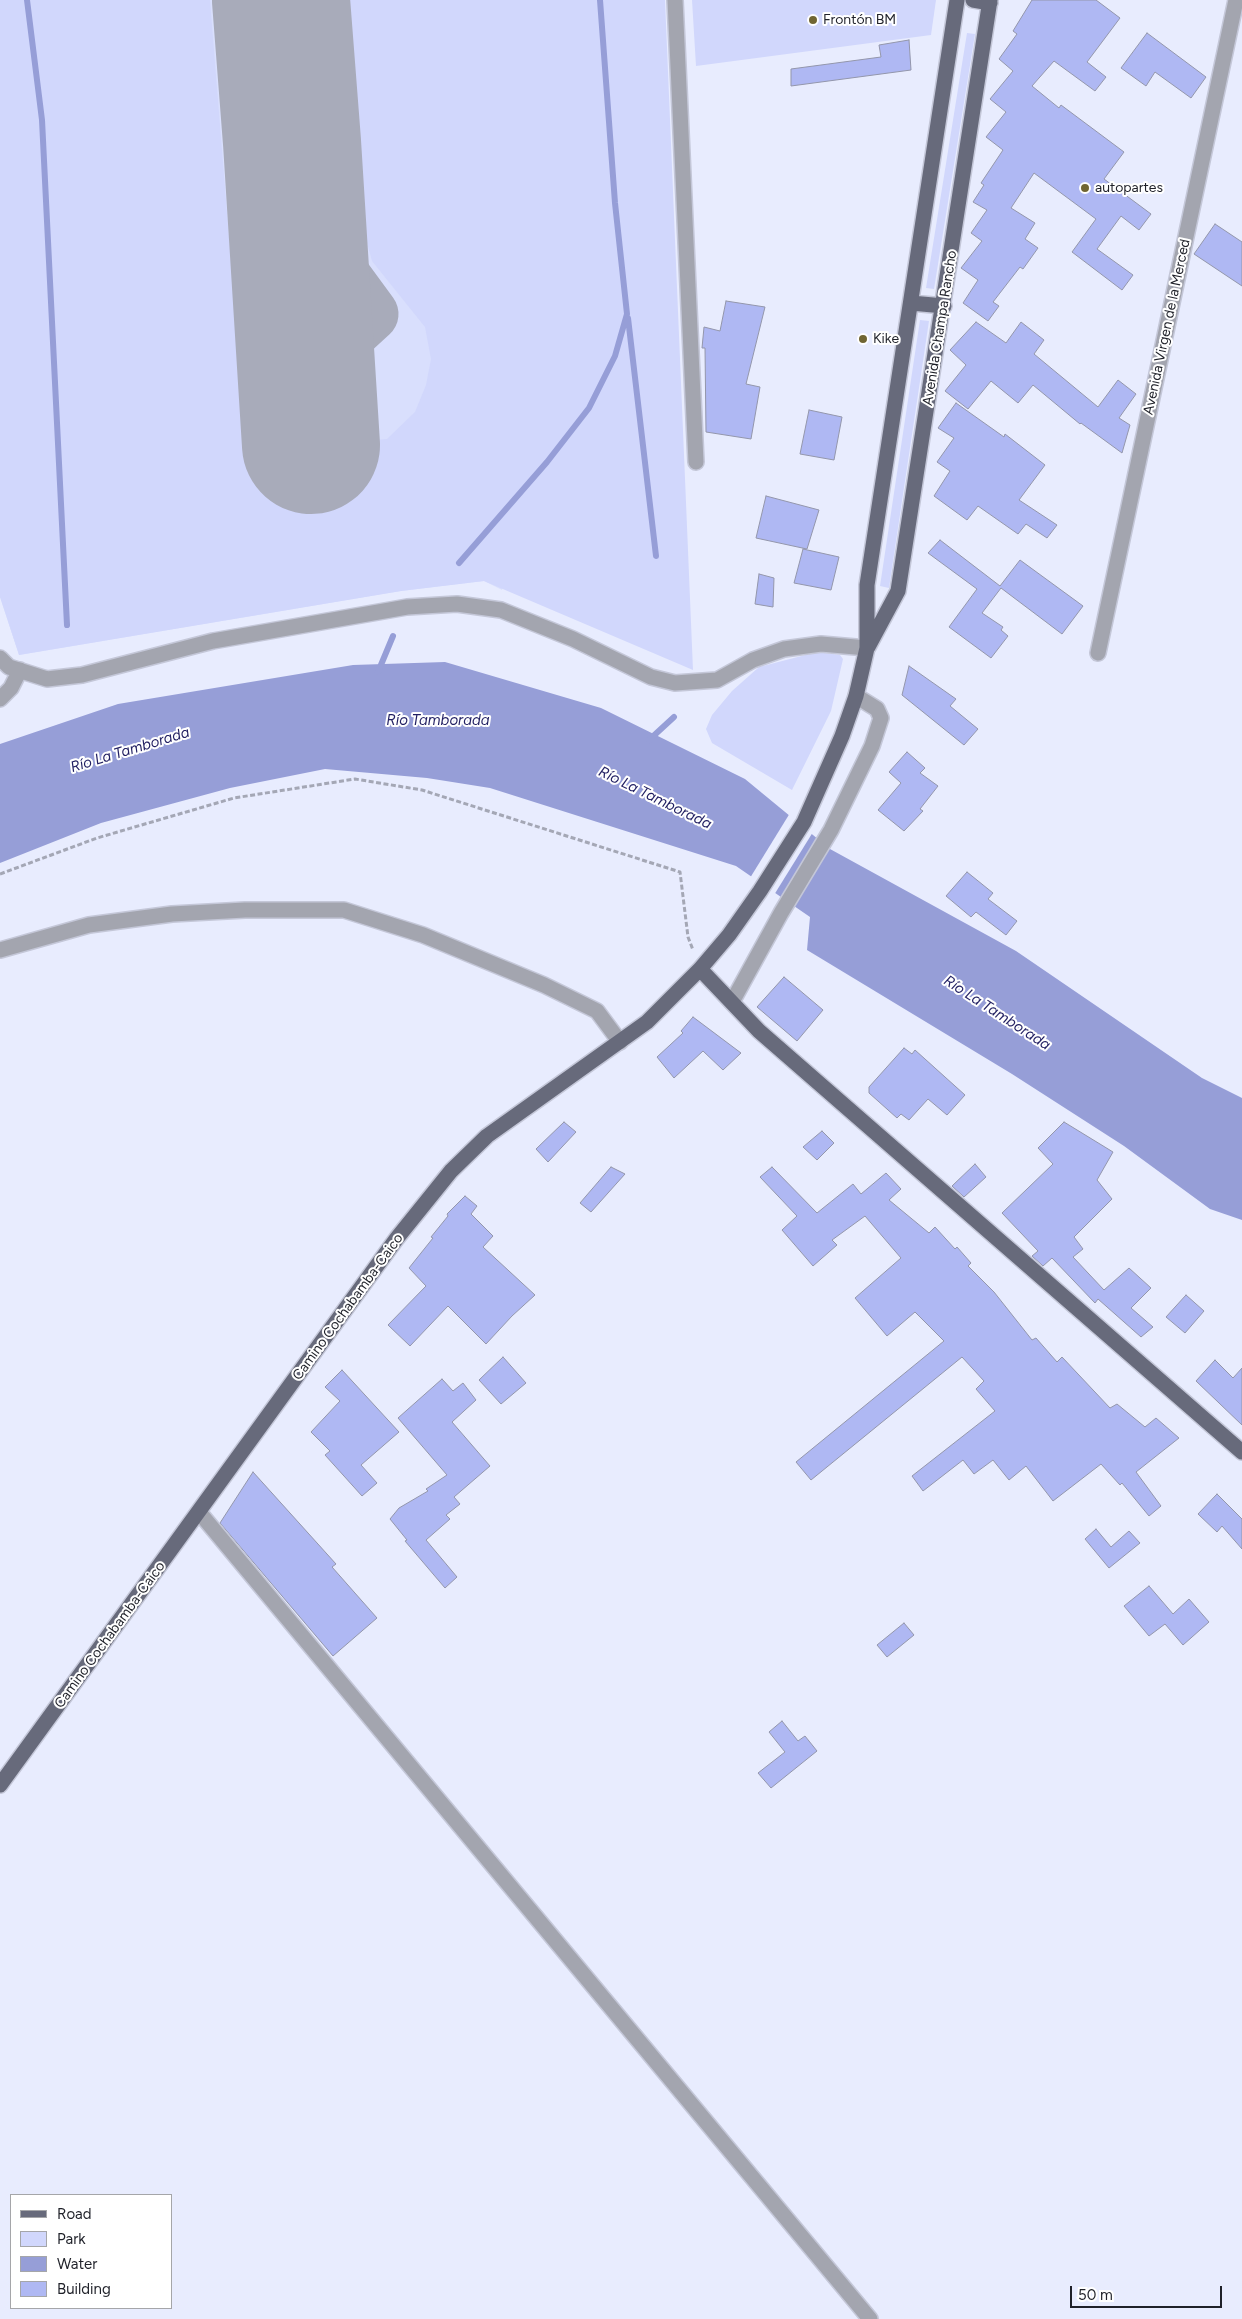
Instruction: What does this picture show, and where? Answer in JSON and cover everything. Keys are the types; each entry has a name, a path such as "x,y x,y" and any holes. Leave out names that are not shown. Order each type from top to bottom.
{"main road":[{"name":"Avenida Champa Rancho","path":"760,891 804,822 828,772 856,696 867,648 867,585 957,0"},
{"path":"973,0 990,1"},
{"name":"Avenida Champa Rancho","path":"867,648 898,591 944,306 990,1"},
{"path":"911,303 944,306"},
{"name":"Camino Cochabamba-Caico","path":"0,1785 397,1238 451,1171 487,1136 648,1022 729,935 760,891"},
{"path":"700,968 766,1038 1242,1452"}],"street":[{"path":"675,0 696,462"},
{"name":"Avenida Virgen de la Merced","path":"1098,653 1236,0"},
{"path":"0,658 9,667 47,679 82,676 213,641 407,607 457,604 500,610 573,639 651,677 675,683 717,680 753,660 784,649 822,644 867,648"},
{"path":"0,699 11,688 20,670"},
{"path":"732,1002 780,913 830,830 872,746 881,718 877,709 856,696"},
{"path":"0,950 89,925 172,914 245,910 344,910 423,935 544,985 597,1011 620,1042"},
{"path":"199,1512 870,2319"}],"path":[{"path":"0,874 96,838 234,798 355,779 422,790 680,872 688,937 700,968"}],"shaded area":[{"path":"0,0 641,0 502,590 484,581 401,591 19,655 0,597"}],"green space":[{"path":"0,0 210,0 246,450 387,439 415,412 426,385 431,359 425,327 372,261 364,232 346,0 665,0 693,670 484,581 401,591 19,655 0,597"},
{"name":"Frontón BM","path":"692,0 936,0 931,35 696,66"},
{"path":"967,33 975,34 934,289 926,288"},
{"path":"920,320 929,321 889,588 880,586"},
{"path":"817,652 840,655 843,659 831,711 792,790 712,743 706,729 712,715 732,691 759,667"}],"water":[{"name":"Río Tamborada","path":"445,662 601,708 745,779 830,849 1016,951 1202,1078 1242,1098 1242,1220 1210,1209 1124,1146 1012,1074 807,950 810,917 736,866 490,788 427,778 325,769 230,788 101,823 0,863 0,744 118,704 353,665"}],"pier":[{"path":"790,813 813,832 774,895 750,878"}],"building":[{"path":"1032,0 1096,0 1120,18 1087,62 1106,77 1095,91 1054,61 1032,86 1059,108 1061,105 1124,152 1104,179 1151,214 1139,230 1121,216 1097,249 1133,275 1122,290 1072,252 1096,219 1034,173 1011,208 1035,223 1025,239 1038,248 1023,269 1020,267 993,302 999,306 988,321 963,303 978,280 961,268 982,241 971,233 987,210 973,202 984,185 981,183 1003,150 986,137 1006,112 990,99 1013,71 999,59 1017,34 1013,31"},
{"path":"1147,33 1206,77 1191,98 1155,72 1146,86 1121,68"},
{"path":"909,40 911,70 791,86 791,69 881,57 879,45"},
{"path":"1215,224 1242,242 1242,286 1194,254"},
{"path":"726,301 765,307 746,384 760,387 751,439 706,432 705,348 702,348 704,327 720,331"},
{"path":"976,322 1006,343 1021,322 1044,340 1034,354 1098,407 1118,380 1136,394 1119,418 1130,425 1122,453 1080,424 1033,385 1018,403 991,381 968,409 945,391 966,365 950,350"},
{"path":"956,403 1004,437 1005,434 1045,465 1019,500 1057,525 1047,538 1026,524 1018,534 978,506 967,520 934,496 950,471 937,462 954,438 938,428"},
{"path":"809,410 842,417 834,460 800,454"},
{"path":"766,496 819,510 807,549 756,538"},
{"path":"940,540 1000,586 1020,560 1083,606 1062,634 1001,588 982,613 1003,627 1001,630 1008,636 991,658 949,627 977,589 928,553"},
{"path":"803,549 839,557 831,590 794,583"},
{"path":"759,574 774,578 773,607 755,604"},
{"path":"909,666 956,699 950,706 978,729 964,745 902,695"},
{"path":"907,752 925,768 920,773 938,786 920,809 923,811 904,831 878,810 901,783 889,772"},
{"path":"967,872 993,893 988,899 1017,921 1006,935 976,912 971,917 946,896"},
{"path":"784,977 823,1010 797,1041 757,1007"},
{"path":"693,1017 741,1053 723,1070 703,1051 674,1078 657,1057 683,1033 681,1031"},
{"path":"904,1048 912,1054 915,1050 965,1095 947,1115 928,1099 909,1120 901,1114 897,1118 869,1093 869,1087"},
{"path":"564,1122 576,1132 548,1162 536,1149"},
{"path":"1064,1122 1113,1152 1097,1180 1112,1199 1074,1237 1083,1249 1073,1257 1104,1290 1129,1268 1151,1288 1131,1308 1153,1327 1141,1337 1098,1299 1095,1303 1052,1258 1043,1266 1032,1256 1038,1251 1002,1213 1053,1164 1038,1148"},
{"path":"822,1131 834,1143 817,1160 803,1147"},
{"path":"975,1164 986,1177 964,1197 952,1186"},
{"path":"611,1167 625,1174 591,1212 580,1203"},
{"path":"772,1167 817,1213 853,1184 861,1194 886,1173 901,1189 889,1200 929,1233 935,1227 955,1249 957,1247 971,1263 968,1266 994,1292 1032,1340 1036,1338 1057,1362 1062,1357 1110,1408 1117,1404 1145,1427 1156,1418 1179,1438 1136,1472 1161,1506 1149,1516 1122,1483 1120,1485 1101,1464 1053,1501 1026,1466 1009,1480 993,1460 974,1474 963,1460 923,1491 912,1476 995,1411 976,1389 984,1381 962,1357 811,1480 796,1462 944,1341 915,1312 887,1336 855,1298 901,1258 865,1216 832,1240 837,1245 813,1266 782,1230 797,1216 760,1177"},
{"path":"465,1196 477,1206 471,1214 493,1236 483,1247 535,1295 486,1344 448,1306 410,1346 388,1325 426,1286 409,1268 433,1238 431,1237 448,1216 447,1214"},
{"path":"1186,1295 1204,1311 1185,1333 1166,1317"},
{"path":"503,1357 526,1383 501,1404 479,1380"},
{"path":"1215,1360 1233,1378 1242,1368 1242,1425 1196,1381"},
{"path":"342,1370 399,1432 361,1465 377,1483 362,1496 325,1455 330,1451 311,1432 340,1401 325,1387"},
{"path":"442,1379 453,1391 463,1383 476,1400 452,1422 490,1466 454,1497 460,1504 446,1515 450,1519 426,1540 457,1577 445,1588 405,1541 407,1540 390,1519 399,1508 428,1491 426,1489 447,1475 398,1418"},
{"path":"253,1472 336,1564 332,1567 377,1618 333,1656 220,1523"},
{"path":"1217,1494 1242,1519 1242,1549 1222,1526 1217,1532 1198,1514"},
{"path":"1096,1529 1111,1547 1129,1531 1140,1543 1109,1568 1085,1539"},
{"path":"1149,1586 1173,1614 1189,1599 1209,1622 1183,1645 1165,1624 1149,1636 1124,1606"},
{"path":"904,1623 914,1635 887,1657 877,1645"},
{"path":"782,1721 798,1741 805,1736 817,1751 771,1788 758,1773 785,1752 769,1732"}],"waterway":[{"path":"27,0 42,120 67,625"},
{"path":"459,563 547,462 589,408 615,356 627,314 615,203 600,0"},
{"path":"628,318 656,556"},
{"path":"378,672 393,636"},
{"path":"649,740 674,717"}],"taxiway":[{"path":"294,179 305,224 371,314 347,336"}],"runway":[{"path":"281,0 311,445"}],"place":[{"name":"Frontón BM","path":"813,20"},
{"name":"autopartes","path":"1085,188"},
{"name":"Kike","path":"863,339"}],"water label":[{"name":"Río La Tamborada","path":"130,750"},
{"name":"Río La Tamborada","path":"655,798"},
{"name":"Río La Tamborada","path":"997,1013"}]}
